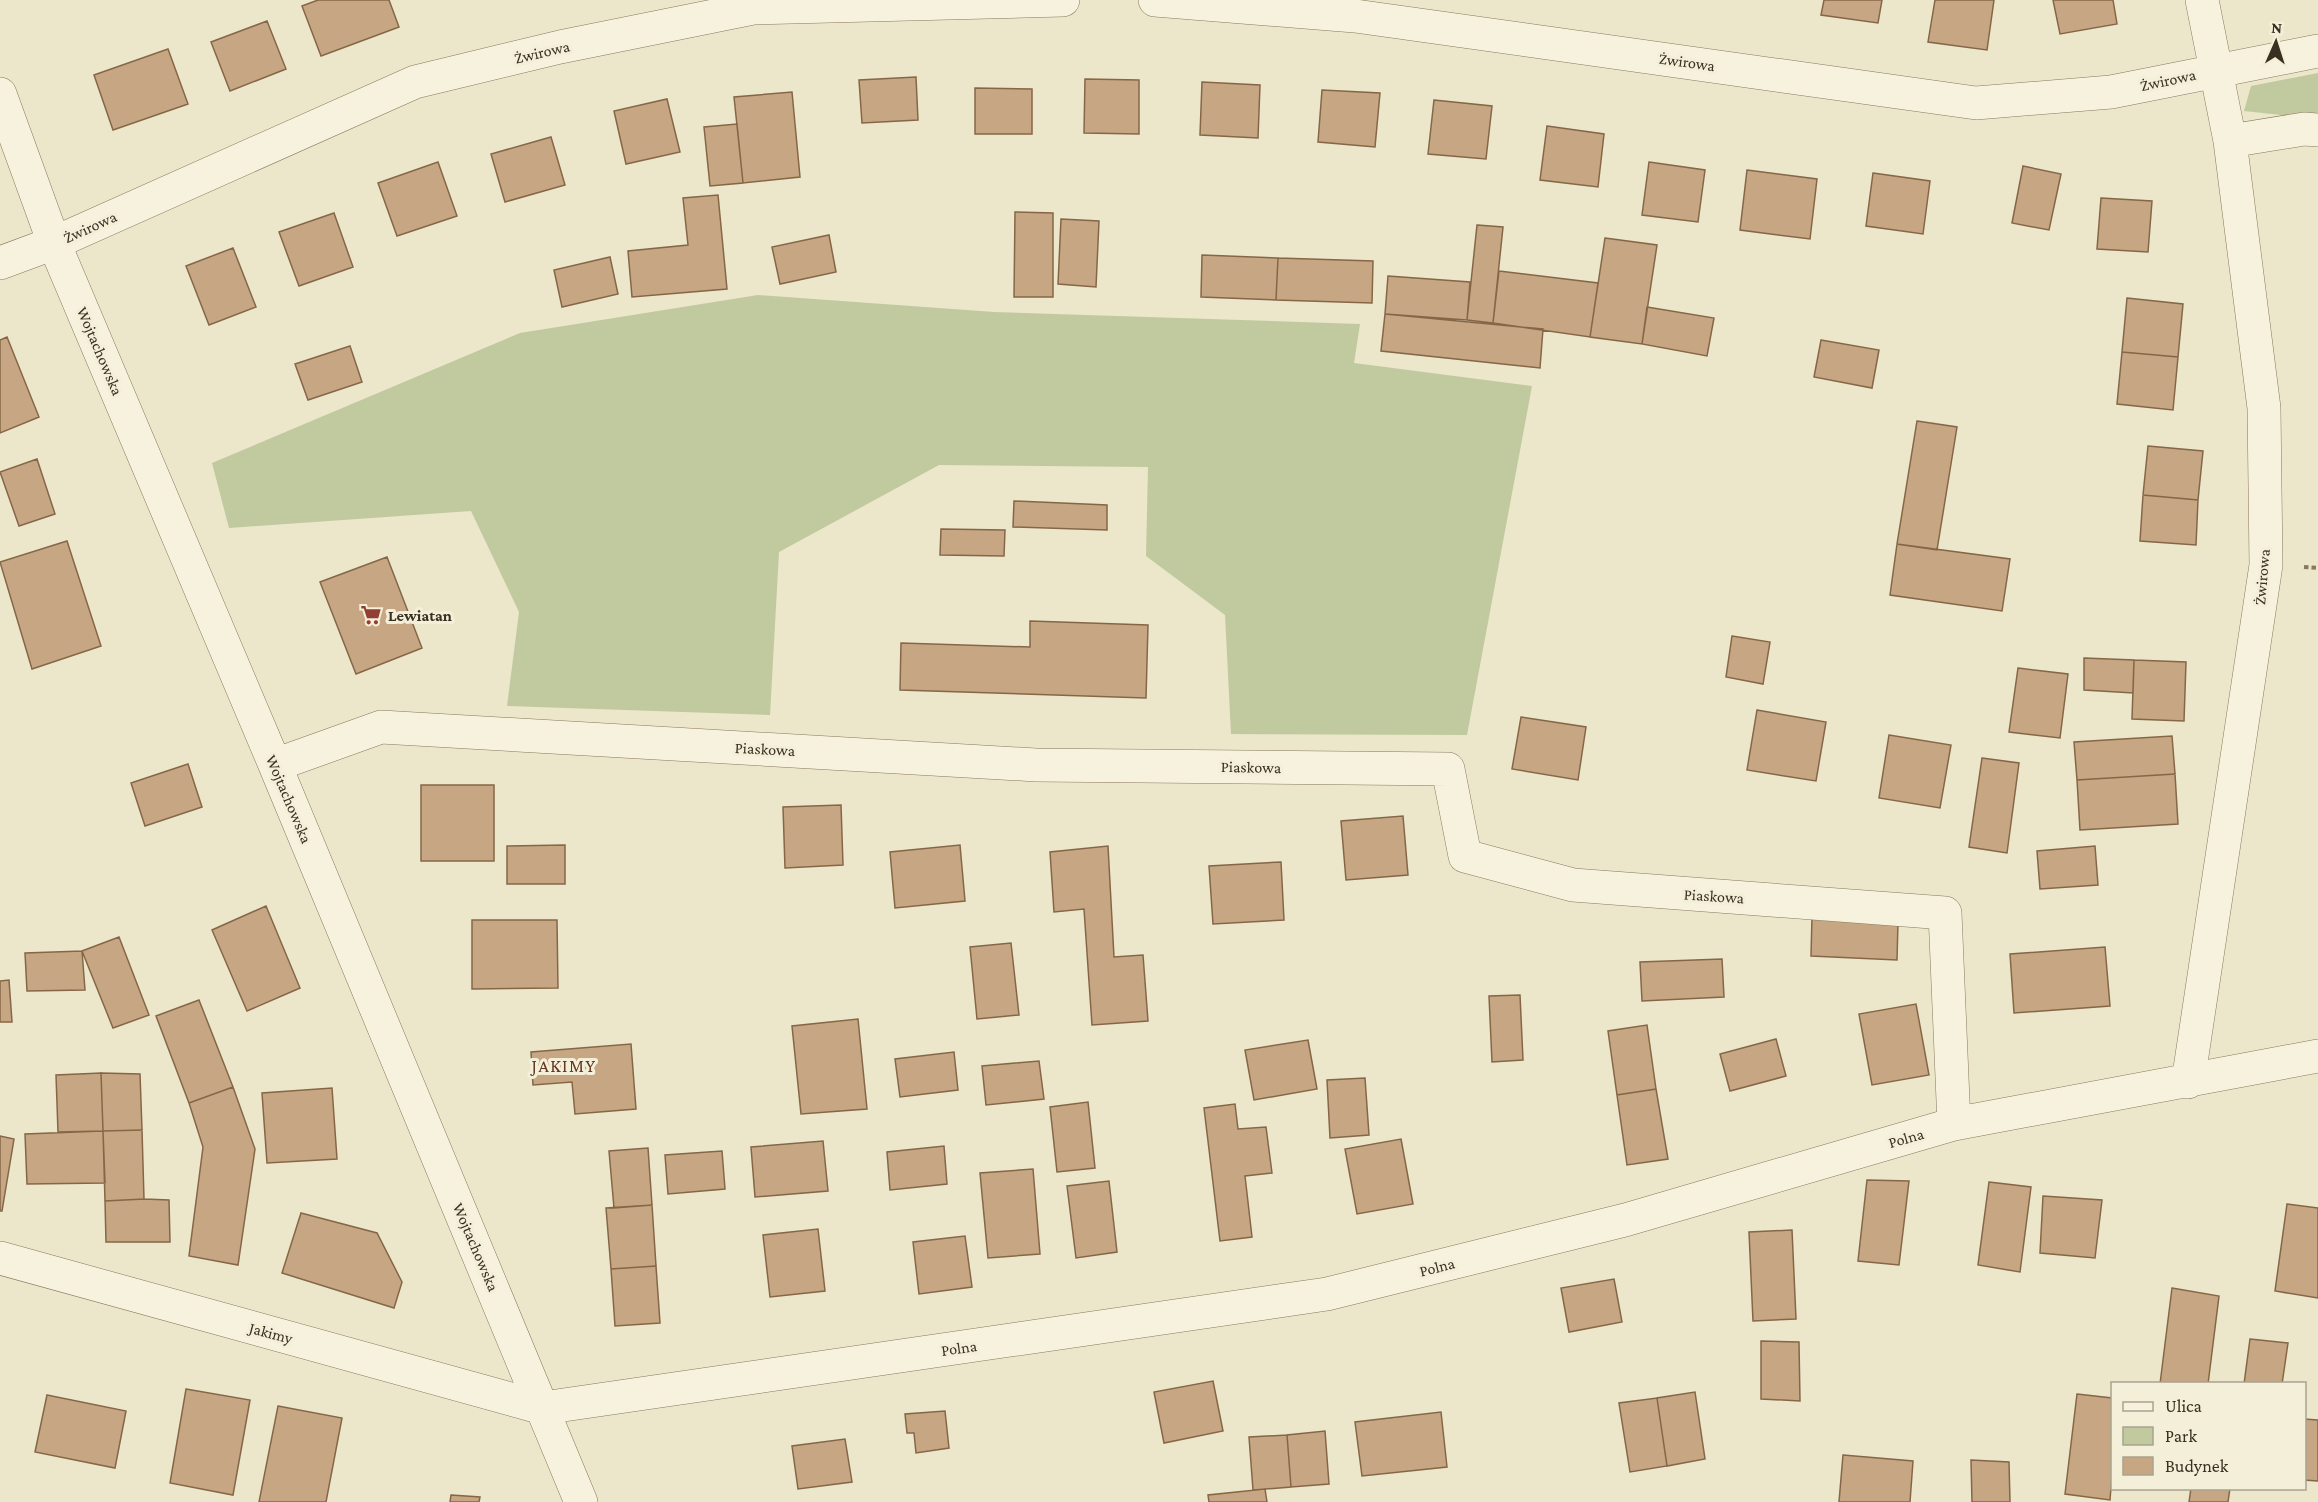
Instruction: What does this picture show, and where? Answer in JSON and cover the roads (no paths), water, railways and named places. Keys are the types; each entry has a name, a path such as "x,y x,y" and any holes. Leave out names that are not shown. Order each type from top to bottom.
{"street":[{"name":"Żwirowa","path":"0,263 54,243 415,82 437,76 560,47 753,8 1063,0"},
{"name":"Żwirowa","path":"1155,0 1355,16 1976,103 2111,92 2216,70"},
{"name":"Żwirowa","path":"2188,1082 2266,565 2264,408 2230,141 2202,0"},
{"path":"2216,70 2318,51"},
{"name":"Wojtachowska","path":"0,94 54,243 275,765 581,1502"},
{"path":"2230,141 2304,129 2318,130"},
{"name":"Piaskowa","path":"275,765 381,727 1036,765 1448,769 1464,856 1573,885 1945,913 1954,1124"},
{"name":"Polna","path":"543,1408 1327,1294 1625,1220 1954,1124 2318,1056"},
{"name":"Jakimy","path":"0,1258 543,1408"}],"place":[{"name":"Lewiatan","path":"371,615"}],"district":[{"name":"JAKIMY","path":"564,1066"}]}
